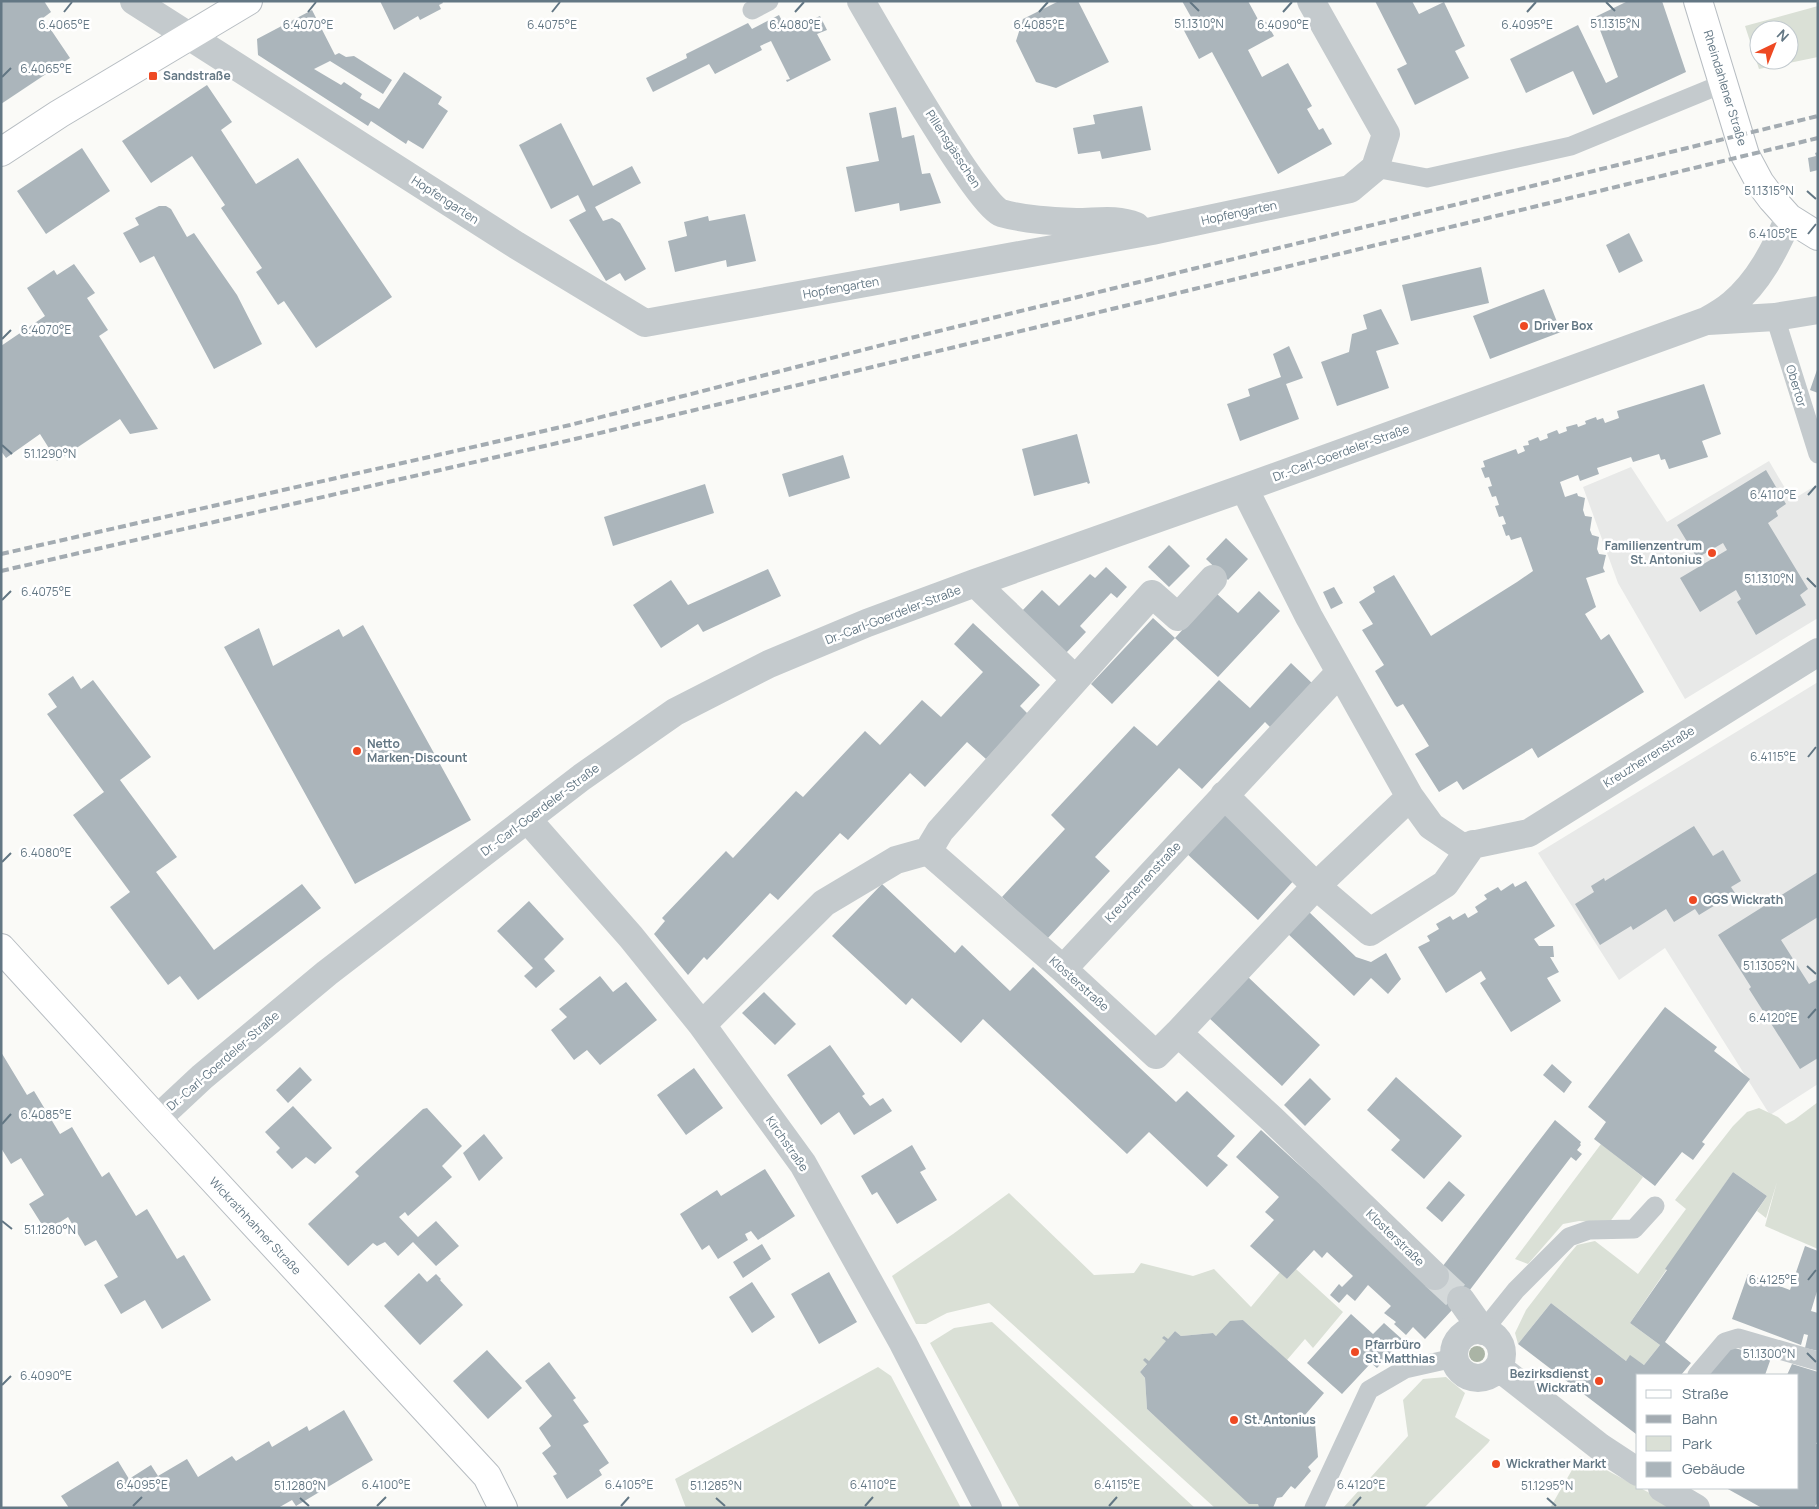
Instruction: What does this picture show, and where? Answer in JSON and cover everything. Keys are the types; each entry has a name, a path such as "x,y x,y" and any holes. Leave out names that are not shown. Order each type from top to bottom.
{"main road":[{"path":"1,152 59,114 248,1"},
{"name":"Rheindahlener Straße","path":"1698,1 1745,155 1760,183 1772,200 1789,218 1818,236"},
{"name":"Wickrathhahner Straße","path":"1,948 488,1476 503,1508"}],"street":[{"name":"Hopfengarten","path":"134,1 516,245 645,323 1152,231 1350,189 1375,168"},
{"name":"Pillensgässchen","path":"860,1 976,188 998,212 1025,219 1077,222 1123,221 1152,231"},
{"path":"1311,1 1386,134 1375,168"},
{"name":"Dr.-Carl-Goerdeler-Straße","path":"157,1119 202,1077 327,973 582,777 675,712 769,664 867,623 1706,321 1732,304 1752,284 1774,251 1789,218"},
{"name":"Dr.-Carl-Goerdeler-Straße","path":"1706,321 1775,317 1818,310"},
{"name":"Kreuzherrenstraße","path":"1244,488 1339,673 1410,798 1431,826 1462,846 1528,833 1818,652"},
{"path":"702,1024 824,903 896,860 928,852 940,831 1152,594 1178,617 1213,579"},
{"name":"Dr.-Carl-Goerdeler-Straße","path":"975,583 1075,679"},
{"name":"Kreuzherrenstraße","path":"1063,969 1339,673"},
{"path":"1224,795 1316,886 1370,932 1445,884 1473,844"},
{"path":"1178,1033 1316,886 1410,798"},
{"name":"Kirchstraße","path":"528,820 631,937 702,1024 803,1164 903,1343 988,1508"},
{"name":"Klosterstraße","path":"928,852 1063,969 1156,1055 1178,1033 1272,1119 1435,1276"},
{"path":"1461,1300 1483,1331"},
{"path":"1483,1331 1490,1333 1500,1344 1502,1360 1498,1367 1488,1376 1473,1378 1461,1370 1454,1358 1454,1350 1462,1336 1468,1332 1483,1331"},
{"path":"1498,1367 1600,1447 1635,1463"},
{"path":"1664,1489 1696,1508"}],"lane":[{"path":"752,10 768,1"},
{"path":"1375,168 1426,178 1571,146 1722,84"},
{"name":"Obertor","path":"1775,317 1818,454"},
{"path":"1483,1331 1516,1290 1569,1237 1589,1230 1634,1230 1655,1206"},
{"path":"1698,1374 1725,1342 1738,1338 1818,1361"},
{"path":"1314,1508 1369,1390 1404,1369 1454,1358"}],"shaded area":[{"name":"Familienzentrum St. Antonius","path":"1769,461 1792,500 1818,484 1818,618 1685,699 1618,583 1583,487 1631,467 1667,522"},
{"name":"GGS Wickrath","path":"1818,682 1818,1084 1770,1115 1665,948 1619,980 1538,853"}],"green space":[{"path":"1818,6 1818,57 1799,61 1799,20 1767,20"},
{"path":"1749,25 1749,38 1745,26"},
{"path":"1818,1102 1818,1249 1765,1226 1777,1182 1766,1218 1757,1211 1767,1196 1733,1172 1630,1323 1660,1345 1644,1365 1630,1356 1626,1361 1551,1303 1518,1344 1515,1333 1526,1310 1577,1245 1595,1241 1638,1274 1686,1209 1675,1200 1733,1126 1747,1112 1759,1108 1778,1117 1786,1124"},
{"path":"1601,1144 1643,1177 1609,1223 1579,1221 1563,1224 1528,1264 1515,1259"},
{"path":"1009,1193 1094,1275 1134,1273 1141,1263 1193,1276 1214,1269 1251,1307 1280,1272 1287,1279 1296,1269 1343,1312 1313,1348 1305,1339 1287,1360 1243,1320 1216,1336 1213,1333 1181,1336 1175,1331 1140,1372 1145,1378 1147,1409 1249,1503 1258,1504 1259,1508 1215,1508 989,1303 947,1313 926,1324 916,1324 892,1276"},
{"path":"992,1322 1195,1508 1020,1508 930,1343 954,1328"},
{"path":"878,1367 891,1376 961,1508 686,1508 675,1479"},
{"path":"1446,1377 1465,1393 1455,1417 1490,1440 1488,1443 1424,1508 1343,1508 1408,1436 1403,1400 1423,1379"},
{"path":"1580,1456 1636,1486 1636,1489 1642,1489 1676,1507 1550,1508"}],"building":[{"path":"1,1 44,1 51,12 43,18 70,58 1,104"},
{"path":"380,1 442,1 443,3 439,5 441,9 420,20 418,16 394,30"},
{"path":"1059,1 1078,1 1109,62 1056,88 1036,82 1016,41 1023,19"},
{"path":"1182,1 1248,1 1260,23 1265,20 1274,36 1248,50 1262,77 1288,63 1312,106 1307,109 1319,130 1323,128 1332,144 1278,174 1212,52 1199,59 1180,23 1191,17"},
{"path":"1375,1 1412,1 1419,14 1444,2 1465,46 1455,51 1469,78 1415,105 1397,69 1407,64"},
{"path":"1628,1 1662,1 1686,72 1593,115 1573,71 1526,93 1510,59 1578,25 1606,83 1618,77 1595,17"},
{"path":"312,10 335,55 339,53 346,57 354,56 392,80 383,94 330,61 314,69 341,85 344,82 362,94 360,98 379,109 404,72 442,97 438,104 448,111 423,149 408,140 406,144 371,121 368,126 258,55 257,39"},
{"path":"779,15 787,31 820,16 827,30 817,34 831,60 787,82 786,80 790,79 771,41 760,46 762,50 715,74 709,64 653,92 646,78 687,58 686,54 748,23 752,29"},
{"path":"207,85 232,122 221,130 256,184 298,158 392,297 316,348 284,301 278,305 256,272 262,268 221,208 225,205 192,156 151,183 122,141"},
{"path":"1142,106 1151,150 1102,159 1100,151 1078,154 1073,128 1095,124 1093,115"},
{"path":"896,107 902,138 914,135 922,174 930,173 941,203 900,211 899,203 855,212 846,167 879,161 869,113"},
{"path":"561,123 593,186 632,166 641,183 595,207 603,221 612,218 620,223 646,269 625,281 620,273 606,281 569,220 586,211 578,195 551,209 519,145"},
{"path":"82,148 110,191 46,234 17,191"},
{"path":"1818,152 1818,170 1810,172 1808,158 1816,156 1815,153"},
{"path":"159,206 166,206 171,209 187,237 194,233 237,295 262,344 214,369 154,256 140,263 123,233 139,225 135,218"},
{"path":"745,214 756,261 727,267 726,260 675,272 668,241 687,236 684,222 708,216 709,221"},
{"path":"1629,233 1643,261 1619,273 1606,245"},
{"path":"74,264 95,293 87,298 108,330 99,336 158,429 130,434 120,419 57,461 40,434 6,458 1,451 1,346 45,316 27,288 54,270 57,275"},
{"path":"1481,267 1489,303 1411,321 1402,285"},
{"path":"1544,289 1561,332 1490,359 1473,316"},
{"path":"1381,309 1399,344 1376,351 1389,388 1337,406 1321,362 1349,352 1352,334 1367,329 1363,315"},
{"path":"1289,346 1303,378 1286,384 1299,419 1240,441 1227,404 1250,396 1248,389 1281,377 1273,354"},
{"path":"1818,370 1818,393 1810,390"},
{"path":"1704,384 1721,434 1702,441 1708,457 1669,469 1665,459 1661,460 1659,454 1633,462 1631,457 1597,468 1599,474 1580,481 1578,475 1560,482 1565,497 1577,493 1578,496 1585,498 1583,510 1585,516 1592,517 1590,530 1592,535 1599,537 1597,549 1599,554 1606,555 1603,568 1605,572 1586,578 1596,607 1585,614 1601,640 1609,634 1644,692 1538,758 1532,748 1463,790 1457,781 1439,792 1415,754 1429,746 1403,704 1397,707 1395,705 1375,671 1384,665 1362,630 1373,624 1359,602 1375,592 1373,587 1394,575 1431,636 1517,582 1533,571 1521,537 1511,540 1509,535 1506,536 1502,525 1506,524 1503,516 1499,517 1495,506 1499,505 1496,496 1492,497 1488,487 1492,486 1489,477 1485,478 1481,468 1485,467 1483,461 1516,449 1518,454 1525,451 1523,446 1529,445 1528,441 1538,437 1540,441 1548,438 1547,434 1557,430 1559,434 1567,431 1566,427 1577,424 1578,427 1586,424 1585,421 1596,417 1597,420 1603,418 1605,423 1619,418 1617,411"},
{"path":"1077,434 1090,483 1088,484 1087,482 1034,496 1022,449"},
{"path":"843,455 850,478 789,497 782,474"},
{"path":"1766,470 1786,504 1776,511 1778,516 1768,523 1808,589 1800,595 1806,605 1756,635 1737,602 1741,599 1736,590 1700,612 1680,578 1727,550 1723,543 1697,558 1677,525"},
{"path":"705,484 714,513 613,546 604,517"},
{"path":"1226,538 1248,559 1228,580 1206,559"},
{"path":"1169,545 1190,566 1169,587 1148,567"},
{"path":"1106,567 1127,587 1117,598 1111,593 1080,626 1086,632 1066,653 1021,612 1042,590 1059,606 1090,574 1095,578"},
{"path":"768,569 781,596 703,632 698,624 661,648 633,605 671,580 688,605"},
{"path":"1334,587 1343,603 1331,609 1323,592"},
{"path":"1259,591 1280,611 1218,677 1175,638 1216,593 1238,613"},
{"path":"1153,618 1175,638 1112,704 1091,684"},
{"path":"973,623 1040,685 1020,706 1028,714 986,759 967,742 925,787 910,773 848,840 840,833 778,900 770,893 707,960 704,957 688,975 654,934 665,921 662,918 726,851 733,858 796,791 803,797 865,731 880,745 922,700 941,717 983,672 954,644"},
{"name":"Netto Marken-Discount","path":"363,625 471,820 355,884 224,647 259,628 273,666 339,629 343,637"},
{"path":"1291,663 1313,684 1271,728 1265,722 1202,789 1179,768 1095,857 1110,871 1047,939 1002,897 1065,829 1051,815 1134,726 1157,746 1219,680 1250,708"},
{"path":"73,676 81,689 93,680 151,757 120,780 177,857 156,872 214,950 302,884 321,908 198,1000 180,976 168,985 110,907 130,892 73,815 104,792 47,714 57,707 48,694"},
{"path":"1223,810 1296,878 1258,920 1184,851"},
{"path":"1694,826 1713,856 1723,850 1741,881 1731,887 1735,893 1699,915 1695,909 1674,922 1666,909 1633,930 1631,926 1600,945 1575,904 1594,892 1591,886 1604,878 1605,881"},
{"path":"1818,872 1818,917 1781,940 1809,984 1818,979 1818,1058 1800,1069 1749,989 1751,987 1718,935"},
{"path":"1526,881 1555,926 1534,939 1539,946 1553,946 1554,957 1550,957 1559,972 1547,978 1561,1001 1511,1032 1480,983 1486,979 1481,971 1446,993 1418,947 1430,941 1427,936 1439,929 1436,924 1450,916 1453,920 1465,913 1468,918 1478,912 1475,907 1487,899 1484,895 1498,887 1501,891 1513,883 1515,887"},
{"path":"882,884 955,953 962,945 1010,991 1033,967 1176,1102 1187,1091 1235,1136 1217,1156 1228,1165 1207,1187 1149,1132 1127,1154 983,1019 961,1043 912,998 906,1005 832,936"},
{"path":"529,901 564,939 544,959 555,971 536,988 524,976 533,968 497,931"},
{"path":"1308,911 1356,957 1371,962 1386,953 1401,979 1388,994 1371,978 1354,996 1287,933"},
{"path":"600,976 613,992 626,982 657,1020 600,1065 587,1050 574,1060 551,1030 567,1017 559,1009"},
{"path":"1247,976 1320,1045 1282,1086 1208,1017"},
{"path":"764,992 796,1024 775,1045 742,1013"},
{"path":"1665,1007 1717,1047 1714,1051 1750,1079 1702,1142 1705,1144 1693,1160 1682,1152 1655,1186 1594,1139 1606,1122 1588,1107"},
{"path":"830,1045 865,1094 862,1096 870,1106 883,1098 892,1111 854,1135 839,1112 821,1125 787,1075"},
{"path":"1,1052 27,1095 34,1091 60,1134 72,1127 102,1177 109,1172 136,1216 147,1209 177,1259 184,1255 211,1300 162,1329 145,1300 121,1314 104,1285 118,1277 96,1240 85,1246 68,1217 46,1231 29,1204 44,1195 21,1158 11,1164 1,1148"},
{"path":"1552,1064 1572,1082 1564,1093 1543,1075"},
{"path":"300,1067 312,1080 288,1103 276,1090"},
{"path":"694,1068 723,1108 686,1135 657,1095"},
{"path":"1396,1077 1462,1136 1424,1179 1391,1150 1400,1140 1367,1110"},
{"path":"1310,1078 1331,1099 1305,1126 1284,1105"},
{"path":"293,1106 332,1148 315,1164 306,1157 292,1169 276,1152 280,1148 265,1132"},
{"path":"427,1108 462,1146 442,1166 452,1177 408,1216 405,1212 399,1217 418,1237 436,1221 459,1246 436,1266 413,1242 398,1256 385,1242 377,1246 373,1243 348,1266 308,1224 359,1176 355,1172 423,1109"},
{"path":"1555,1120 1581,1142 1577,1150 1582,1154 1576,1161 1571,1157 1466,1295 1425,1339 1413,1327 1406,1335 1394,1324 1396,1322 1384,1313 1391,1306 1368,1285 1355,1301 1347,1294 1339,1303 1330,1295 1339,1284 1342,1287 1353,1276 1327,1252 1322,1258 1314,1250 1287,1279 1250,1246 1274,1220 1265,1212 1279,1197 1236,1157 1261,1130 1429,1284"},
{"path":"484,1134 503,1158 479,1181 463,1153"},
{"path":"912,1145 926,1169 920,1172 937,1200 897,1224 877,1192 872,1195 861,1176"},
{"path":"765,1169 795,1216 758,1240 751,1231 745,1234 748,1240 718,1259 709,1245 702,1250 680,1214 717,1190 721,1196"},
{"path":"1733,1172 1767,1196 1665,1342 1691,1363 1682,1374 1636,1374 1636,1434 1518,1344 1551,1303 1626,1361 1630,1355 1644,1365 1660,1345 1630,1323 1667,1270 1665,1269"},
{"path":"1449,1181 1465,1195 1442,1222 1426,1208"},
{"path":"762,1244 771,1259 743,1278 733,1262"},
{"path":"1805,1246 1818,1251 1818,1288 1811,1311 1818,1313 1818,1351 1805,1348 1808,1335 1804,1334 1801,1345 1732,1319 1748,1274 1790,1290"},
{"path":"829,1272 857,1322 819,1344 791,1294"},
{"path":"419,1273 427,1282 436,1274 463,1305 420,1345 384,1306"},
{"path":"752,1282 775,1317 752,1333 729,1297"},
{"name":"Pfarrbüro St. Matthias","path":"1351,1314 1373,1334 1384,1323 1403,1340 1377,1368 1371,1363 1342,1394 1307,1363"},
{"name":"St. Antonius","path":"1243,1320 1324,1393 1305,1415 1315,1424 1318,1457 1308,1467 1311,1471 1295,1489 1291,1486 1282,1497 1277,1498 1273,1508 1259,1508 1258,1504 1249,1504 1147,1409 1145,1378 1140,1372 1147,1364 1143,1360 1145,1358 1149,1361 1166,1341 1162,1338 1164,1336 1168,1339 1175,1331 1181,1336 1213,1333 1216,1336 1230,1321"},
{"path":"1731,1347 1771,1358 1765,1374 1705,1374"},
{"path":"487,1350 522,1388 488,1419 453,1381"},
{"path":"549,1362 576,1398 573,1400 589,1422 583,1425 609,1463 599,1470 602,1475 567,1499 553,1476 557,1474 542,1453 551,1446 539,1428 552,1416 525,1381"},
{"path":"1792,1364 1818,1372 1818,1440 1816,1444 1818,1444 1818,1502 1814,1508 1762,1508 1728,1489 1799,1489 1799,1374 1787,1374"},
{"path":"344,1410 373,1460 296,1506 292,1500 278,1508 69,1508 61,1496 118,1461 129,1479 151,1465 158,1476 187,1459 198,1477 232,1456 236,1461 269,1441 272,1447 307,1426 309,1431"}],"tunnel":[{"path":"1435,1276 1461,1300"}],"railway":[{"path":"1,554 570,425 890,343 1818,116"},
{"path":"1,571 575,439 1818,138"}],"place":[{"name":"Sandstraße","path":"153,76"},
{"name":"Driver Box","path":"1524,326"},
{"name":"Familienzentrum St. Antonius","path":"1712,553"},
{"name":"Netto Marken-Discount","path":"357,751"},
{"name":"GGS Wickrath","path":"1693,900"},
{"name":"Pfarrbüro St. Matthias","path":"1355,1352"},
{"name":"Bezirksdienst Wickrath","path":"1599,1381"},
{"name":"St. Antonius","path":"1234,1420"},
{"name":"Wickrather Markt","path":"1496,1464"}]}
